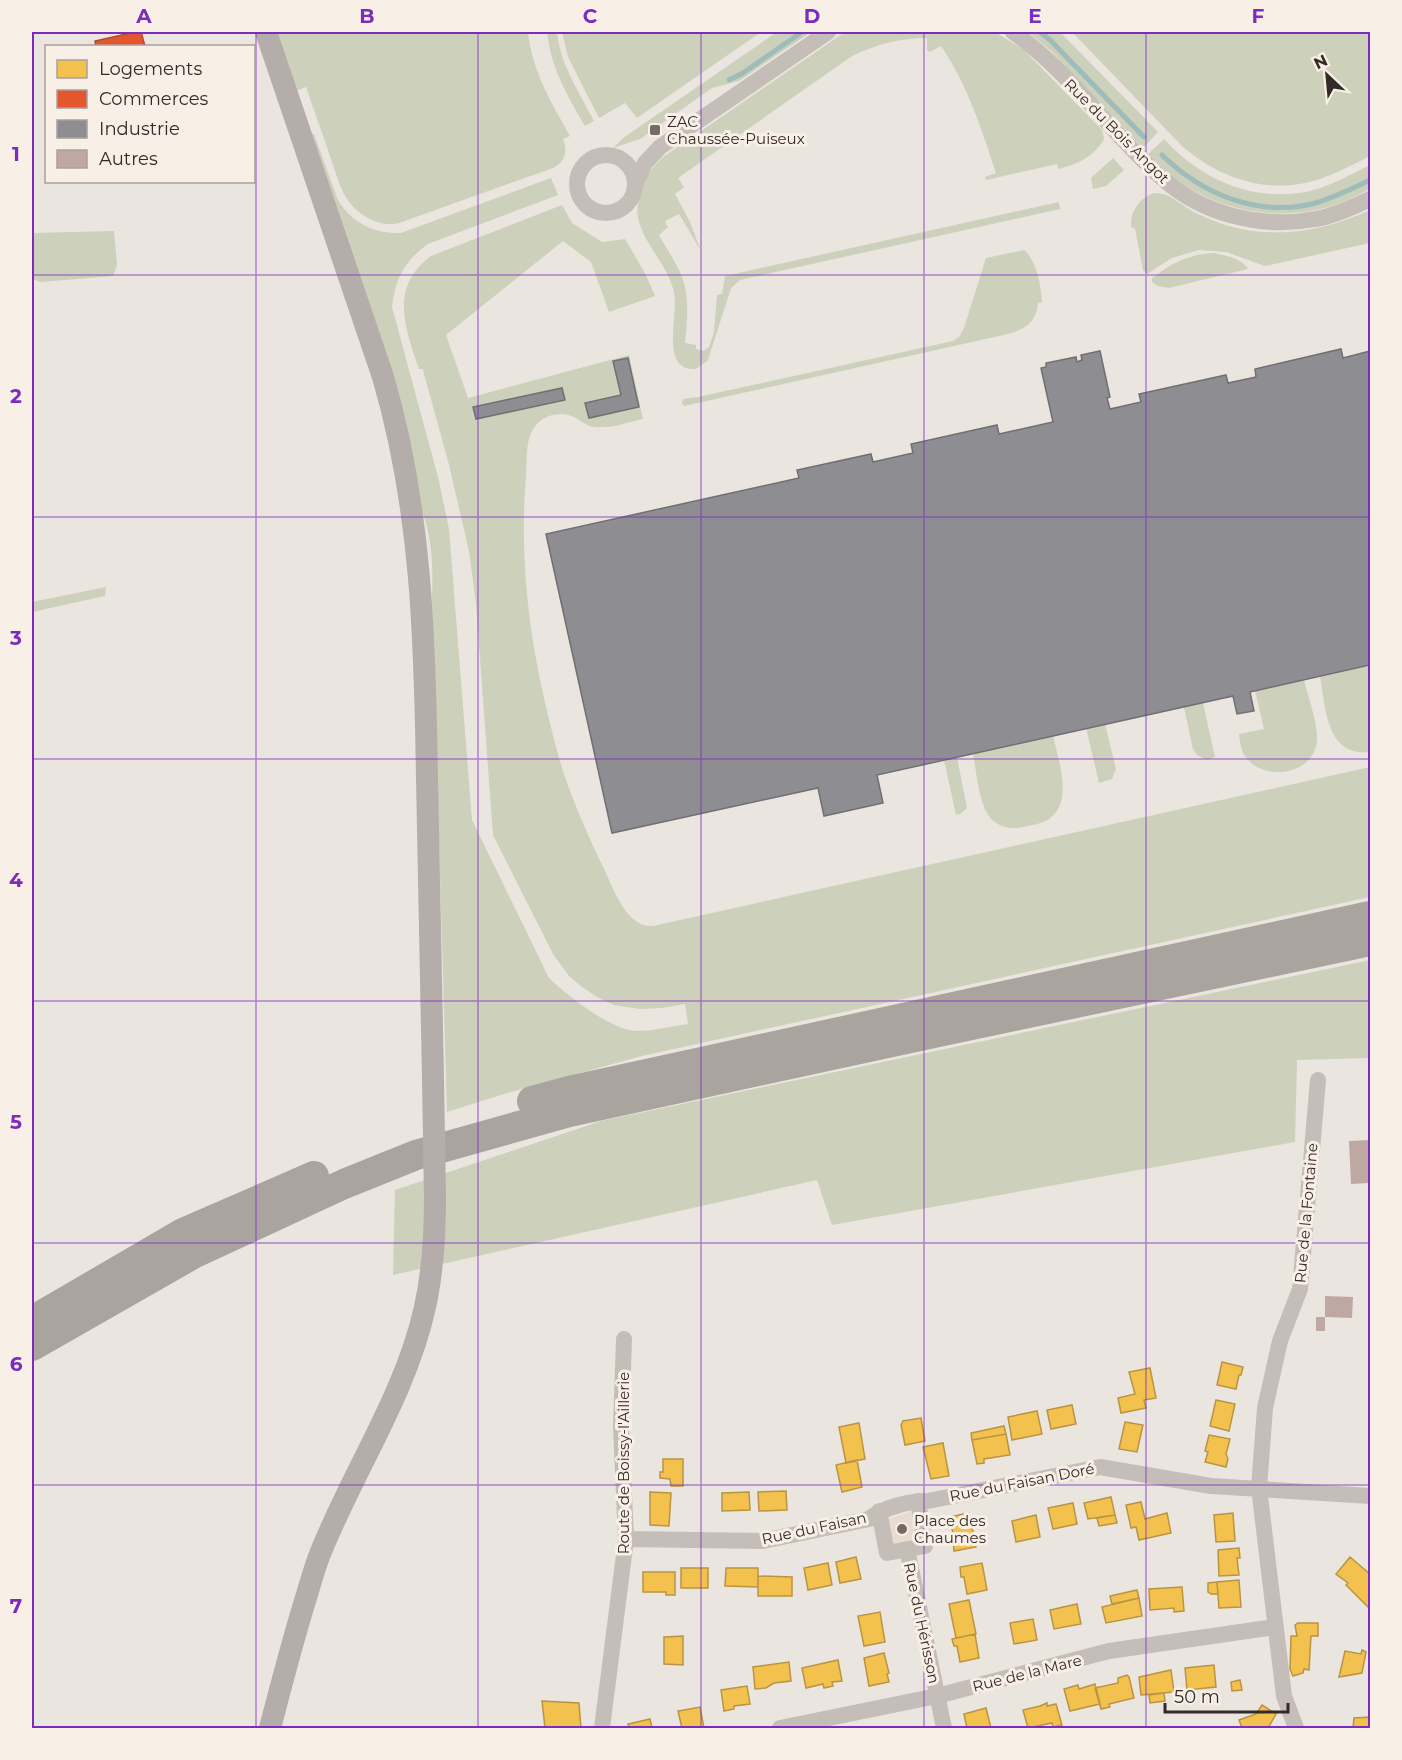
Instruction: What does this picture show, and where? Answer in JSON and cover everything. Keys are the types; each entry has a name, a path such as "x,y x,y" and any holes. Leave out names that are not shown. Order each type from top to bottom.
{"highway":[{"path":"32,1320 183,1233 415,1135 569,1091 1371,916"},
{"path":"32,1346 193,1254 416,1155 569,1112 1371,941"},
{"path":"32,1359 193,1254"}],"main road":[{"path":"266,32 394,414 416,542 425,642 435,1198 434,1246 425,1308 417,1335 399,1384 319,1557 270,1728"},
{"path":"280,1728 283,1679"}],"street":[{"path":"660,147 635,156 599,155 590,159 583,166 577,179 577,189 581,198 587,206 596,211 615,211 627,203 633,195 645,163 660,147 828,32"},
{"name":"Rue du Bois Angot","path":"1013,32 1044,57 1163,180 1198,203 1243,219 1279,223 1317,219 1371,200"},
{"path":"614,155 630,167 635,185"},
{"name":"Rue de la Fontaine","path":"1296,1728 1284,1696 1259,1488 1265,1408 1281,1341 1300,1289 1318,1080"},
{"name":"Route de Boissy-l'Aillerie","path":"603,1728 626,1539 621,1426 624,1339"},
{"name":"Rue du Faisan Doré","path":"923,1501 1100,1467 1211,1486 1371,1496"},
{"name":"Rue du Faisan","path":"626,1539 763,1541 869,1519 879,1511 923,1501"},
{"name":"Rue du Hérisson","path":"879,1511 887,1553 926,1545 923,1501"},
{"name":"Rue du Hérisson","path":"907,1549 944,1728"},
{"name":"Rue de la Mare","path":"780,1728 937,1696 1109,1651 1275,1627"}],"green space":[{"path":"273,32 528,32 538,73 570,136 563,139 564,156 553,168 399,223 385,224 371,220 349,202 343,192 306,87 293,92"},
{"path":"547,32 557,32 566,67 594,121 585,126 556,69"},
{"path":"562,32 761,32 637,118 625,103 599,118 568,57"},
{"path":"777,32 811,32 739,81 712,88 640,139 613,148 623,138"},
{"path":"845,32 995,32 1024,50 1102,130 1104,139 1090,155 1072,165 1058,169 1057,164 986,180 985,177 996,173 991,157 959,76 941,46 930,52 927,50 927,38 907,39 870,48 852,56 678,178 684,187 675,194 690,222 701,251 679,214 665,221 668,227 659,235 685,285 687,310 685,343 696,345 696,349 703,351 709,347 714,332 717,295 722,294 725,276 1059,202 1060,209 740,280 731,288 708,360 696,369 685,367 678,361 674,352 675,302 671,282 645,237 638,218 639,201 645,180 663,157"},
{"path":"1028,32 1060,32 1158,132 1143,148 1051,51"},
{"path":"1072,32 1370,32 1370,156 1326,177 1301,184 1264,185 1229,175 1197,158 1182,146"},
{"path":"314,134 338,200 357,221 373,229 401,233 551,178 558,195 428,244 402,271 392,307 438,477 449,529 472,820 549,978 578,1002 602,1019 626,1029 643,1031 688,1024 685,1004 640,1009 614,1005 597,997 569,976 553,954 493,835 476,604 469,551 448,461 423,369 419,369 409,338 404,309 409,281 418,268 431,256 562,205 572,223 602,242 625,239 645,273 655,296 609,312 591,262 563,241 446,335 468,398 629,355 643,419 613,426 594,427 569,415 559,414 545,418 533,429 527,456 524,537 531,629 542,689 561,765 579,815 613,888 623,906 636,921 653,926 1370,767 1370,897 642,1056 447,1112 431,551 424,515 309,136"},
{"path":"1164,139 1195,166 1212,177 1249,191 1289,194 1310,191 1333,183 1370,165 1370,189 1337,204 1312,211 1271,213 1251,211 1211,199 1175,179 1148,154"},
{"path":"1113,158 1124,170 1106,186 1093,189 1091,178"},
{"path":"1153,193 1171,197 1198,214 1219,223 1263,232 1306,230 1328,226 1370,210 1370,243 1265,266 1226,252 1199,250 1172,258 1147,274 1143,270 1135,229 1131,227 1131,221 1136,206"},
{"path":"114,231 117,265 113,276 41,282 32,279 32,233"},
{"path":"1024,250 1035,267 1042,302 1038,303 1035,316 1029,324 1020,330 684,406 682,403 683,399 953,341 959,337 964,328 986,258"},
{"path":"1214,253 1238,260 1248,269 1169,288 1152,282 1152,278 1181,260"},
{"path":"106,587 105,596 32,612 32,602"},
{"path":"1370,665 1370,752 1355,751 1344,747 1336,739 1327,716 1320,677"},
{"path":"1304,680 1316,726 1317,740 1314,752 1298,768 1275,772 1264,770 1245,756 1239,734 1264,729 1255,691"},
{"path":"1203,703 1215,757 1207,760 1197,755 1193,749 1184,707"},
{"path":"1105,724 1116,769 1112,779 1099,783 1086,728"},
{"path":"1053,735 1061,768 1063,792 1057,812 1046,821 1023,827 1009,828 996,823 989,816 983,803 973,753"},
{"path":"957,757 967,808 956,815 944,760"},
{"path":"1370,960 1370,1058 1297,1060 1295,1142 832,1225 817,1180 393,1275 395,1190 601,1121"}],"shaded area":[{"name":"Place des Chaumes","path":"913,1512 917,1539 892,1544 886,1519"}],"building: Logements":[{"path":"1222,1362 1243,1367 1236,1389 1217,1385"},
{"path":"1150,1368 1156,1398 1144,1400 1146,1408 1121,1413 1118,1398 1135,1394 1129,1372"},
{"path":"1216,1400 1235,1404 1229,1431 1210,1426"},
{"path":"1072,1405 1076,1424 1051,1429 1047,1410"},
{"path":"1037,1411 1042,1434 1012,1440 1008,1417"},
{"path":"921,1418 925,1441 905,1445 901,1425 903,1421"},
{"path":"1125,1422 1143,1425 1137,1452 1119,1449"},
{"path":"859,1423 865,1459 846,1463 839,1427"},
{"path":"1004,1426 1006,1434 972,1440 971,1433"},
{"path":"1006,1434 1010,1455 984,1459 984,1463 977,1464 972,1440"},
{"path":"1209,1435 1230,1439 1226,1454 1228,1459 1226,1467 1205,1462"},
{"path":"943,1443 949,1476 931,1479 923,1447"},
{"path":"663,1459 683,1459 683,1486 671,1486 670,1479 660,1478 660,1472 663,1472"},
{"path":"857,1460 862,1487 842,1492 836,1465"},
{"path":"786,1491 787,1510 759,1511 758,1492"},
{"path":"650,1492 671,1493 669,1526 650,1525"},
{"path":"749,1492 750,1510 722,1511 722,1493"},
{"path":"1111,1497 1115,1515 1088,1519 1084,1503"},
{"path":"1141,1502 1145,1519 1167,1513 1171,1533 1139,1540 1136,1527 1131,1528 1126,1505"},
{"path":"1073,1503 1077,1524 1053,1529 1048,1508"},
{"path":"969,1513 976,1547 954,1551 953,1542 955,1541 949,1517"},
{"path":"1233,1513 1235,1541 1216,1542 1214,1515"},
{"path":"1036,1515 1040,1537 1016,1542 1012,1521"},
{"path":"1115,1515 1117,1523 1099,1526 1097,1518"},
{"path":"1239,1548 1240,1558 1237,1558 1239,1575 1219,1576 1218,1550"},
{"path":"856,1557 861,1579 840,1583 836,1562"},
{"path":"1350,1557 1370,1574 1370,1609 1346,1585 1348,1583 1336,1574"},
{"path":"828,1563 832,1585 808,1590 804,1568"},
{"path":"982,1563 987,1590 967,1594 960,1567"},
{"path":"681,1568 708,1568 708,1588 681,1588"},
{"path":"726,1568 758,1568 758,1587 725,1586"},
{"path":"643,1572 675,1572 675,1595 666,1595 666,1592 643,1592"},
{"path":"758,1576 792,1577 792,1596 758,1596"},
{"path":"1239,1580 1241,1607 1219,1608 1217,1582"},
{"path":"1217,1582 1218,1594 1208,1592 1208,1583"},
{"path":"1182,1587 1184,1611 1174,1612 1174,1608 1150,1610 1149,1589"},
{"path":"1137,1590 1139,1598 1112,1604 1110,1596"},
{"path":"1139,1598 1142,1616 1106,1623 1102,1607"},
{"path":"969,1600 976,1634 956,1638 949,1604"},
{"path":"1077,1604 1081,1624 1054,1629 1050,1610"},
{"path":"880,1612 885,1642 864,1646 858,1616"},
{"path":"1033,1619 1037,1640 1014,1644 1010,1623"},
{"path":"1318,1623 1318,1636 1311,1636 1309,1670 1304,1669 1303,1673 1293,1676 1290,1669 1291,1636 1297,1636 1295,1625"},
{"path":"975,1634 979,1658 960,1662 957,1646 954,1646 952,1639"},
{"path":"683,1636 683,1665 664,1664 664,1637"},
{"path":"1362,1650 1366,1652 1362,1673 1339,1677 1345,1651 1361,1654"},
{"path":"884,1653 889,1682 869,1686 864,1658"},
{"path":"838,1660 842,1681 832,1682 833,1686 824,1688 823,1684 806,1688 802,1668"},
{"path":"789,1662 791,1681 755,1689 753,1667"},
{"path":"1214,1665 1216,1687 1187,1690 1185,1668"},
{"path":"1171,1670 1174,1692 1141,1695 1139,1677"},
{"path":"1127,1675 1134,1698 1109,1704 1110,1707 1101,1709 1095,1688 1118,1683 1118,1678"},
{"path":"1240,1680 1242,1690 1232,1691 1231,1682"},
{"path":"1095,1684 1100,1704 1070,1711 1064,1689 1078,1685 1079,1689"},
{"path":"747,1686 750,1704 734,1706 734,1709 724,1711 721,1690"},
{"path":"1164,1693 1165,1701 1150,1703 1149,1695"},
{"path":"542,1701 579,1703 581,1728 545,1728"},
{"path":"1047,1703 1047,1706 1056,1704 1062,1725 1053,1727 1052,1723 1028,1728 1023,1710"},
{"path":"1262,1705 1276,1714 1268,1728 1242,1728 1239,1720 1256,1714"},
{"path":"700,1707 704,1728 682,1728 678,1711"},
{"path":"986,1708 991,1728 967,1728 964,1714"},
{"path":"1370,1717 1370,1728 1353,1728 1354,1718"},
{"path":"650,1719 652,1728 629,1728 628,1724"}],"building: Commerces":[{"path":"141,32 145,45 96,45 95,41"}],"building: Industrie":[{"path":"1341,349 1343,358 1370,351 1370,665 1250,692 1254,711 1237,714 1233,696 877,775 883,803 824,816 818,788 612,833 546,534 799,478 797,470 871,454 873,462 913,453 911,444 997,425 999,434 1053,422 1041,368 1046,367 1046,363 1076,357 1077,362 1082,360 1081,355 1100,351 1110,397 1107,398 1110,409 1141,402 1139,394 1226,375 1228,383 1256,377 1255,369"},
{"path":"628,358 639,407 589,418 585,403 621,395 613,361"},
{"path":"562,388 565,400 476,419 473,407"}],"building: Autres":[{"path":"1370,1140 1370,1183 1351,1184 1349,1141"},
{"path":"1325,1296 1353,1297 1352,1318 1325,1317"},
{"path":"1316,1317 1325,1317 1325,1331 1316,1331"}],"waterway":[{"path":"729,80 743,73 802,32"},
{"path":"1040,32 1144,137"},
{"path":"1162,155 1196,182 1214,192 1255,205 1297,207 1319,202 1370,180"}],"place":[{"name":"ZAC Chaussée-Puiseux","path":"655,130"},
{"name":"Place des Chaumes","path":"902,1529"}]}
